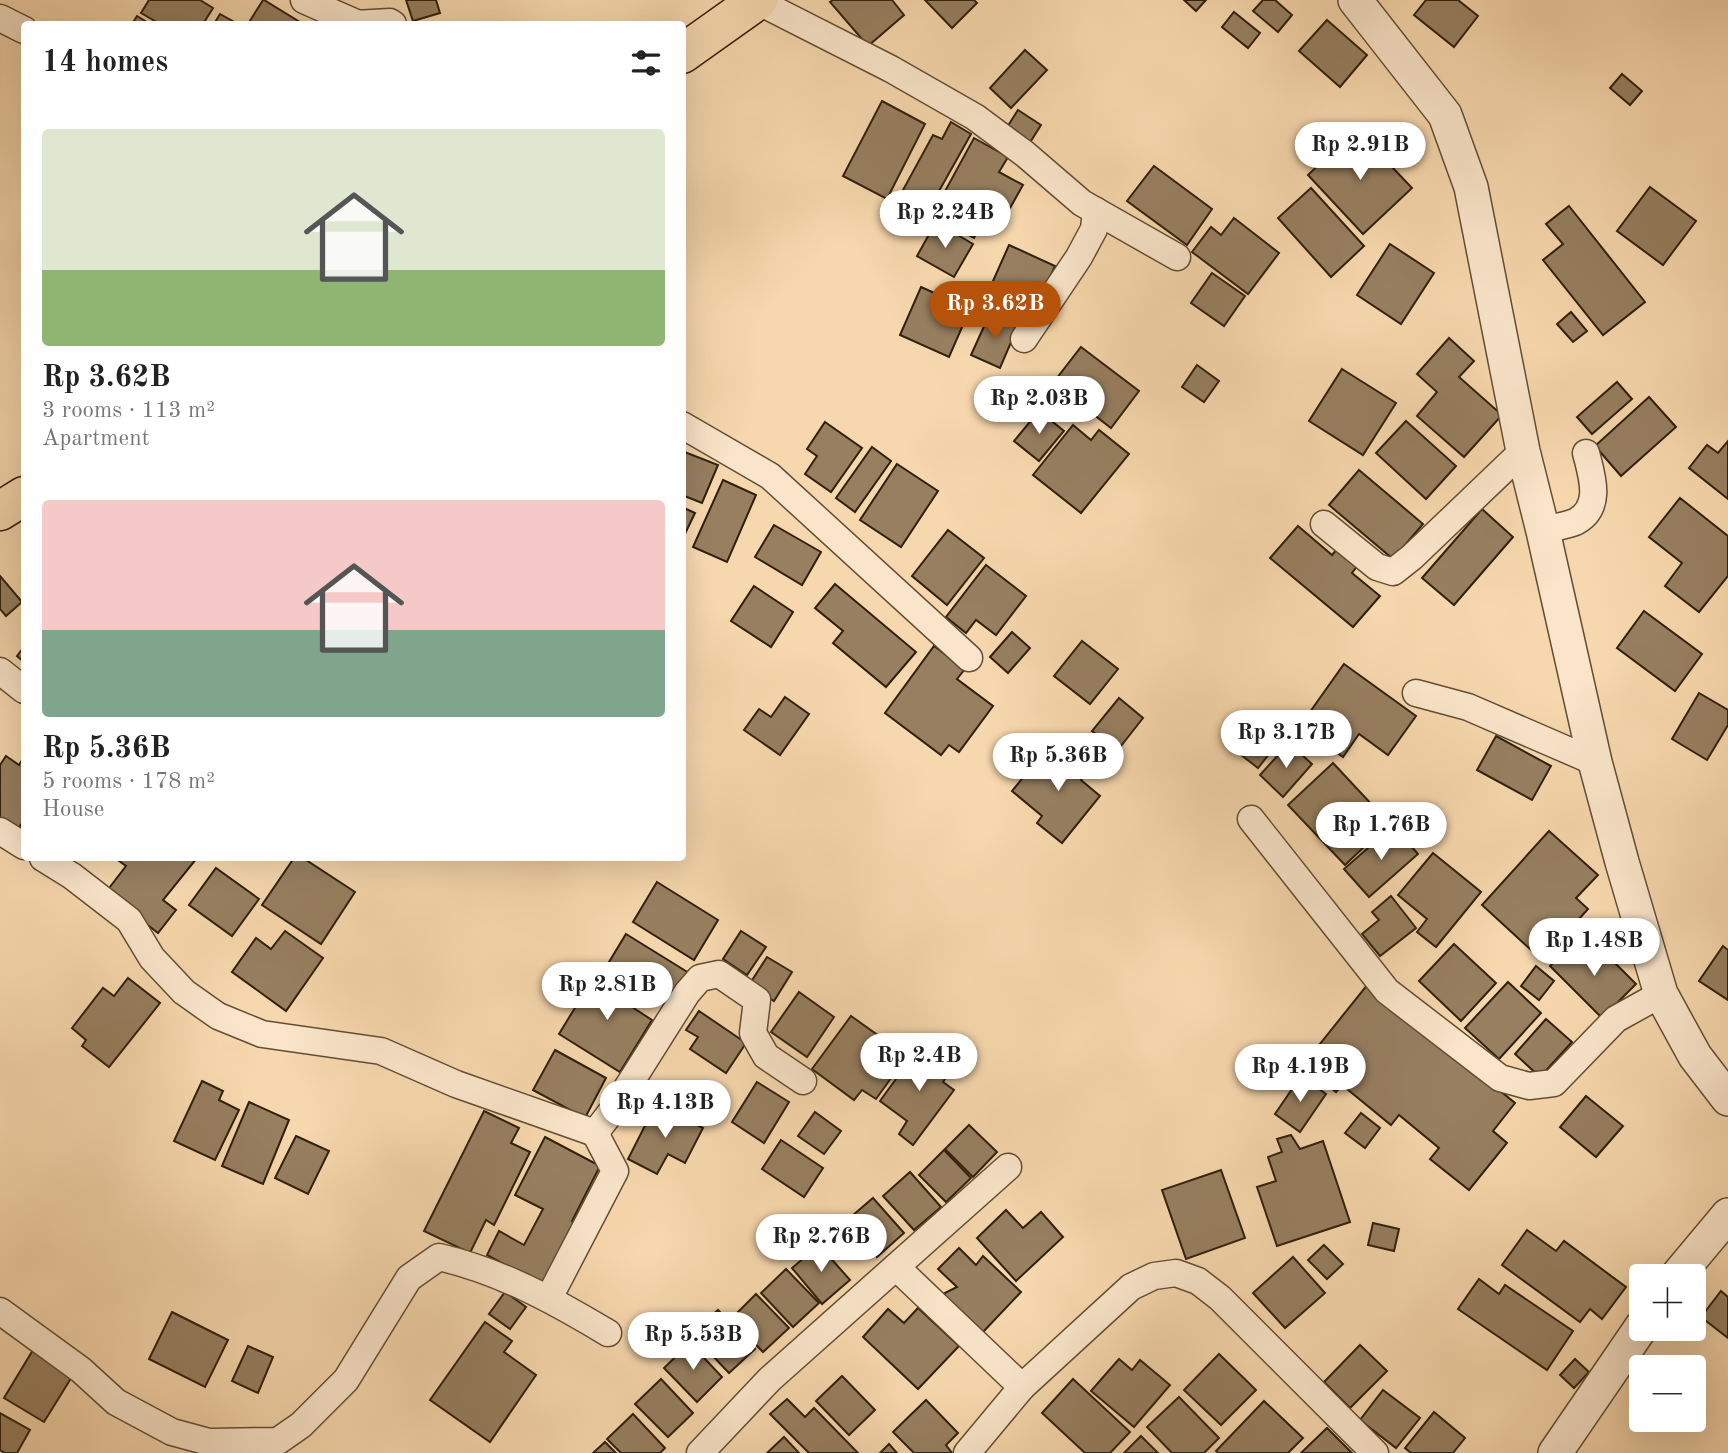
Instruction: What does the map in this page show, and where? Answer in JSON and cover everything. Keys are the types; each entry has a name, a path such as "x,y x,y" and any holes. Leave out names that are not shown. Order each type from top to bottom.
{"highway":[{"path":"686,51 758,0"}],"street":[{"path":"304,0 349,21"},
{"path":"758,0 891,69 975,117 1026,154 1082,203 1177,257"},
{"path":"1355,0 1445,115 1471,187 1523,451 1552,528 1595,762 1661,994 1695,1056 1728,1099"},
{"path":"0,18 21,28"},
{"path":"1024,339 1079,257 1094,229 1096,211"},
{"path":"686,427 770,476 969,658"},
{"path":"1324,524 1377,567 1393,572 1523,451"},
{"path":"1552,528 1584,516 1590,507 1594,484 1586,453"},
{"path":"0,671 21,688"},
{"path":"1416,692 1468,707 1595,762"},
{"path":"1251,819 1387,991 1500,1078 1529,1086 1554,1083 1616,1019 1661,994"},
{"path":"0,831 21,844"},
{"path":"48,861 72,876 128,920 160,967 184,992 218,1016 262,1034 381,1051 456,1084 595,1133 615,1171 549,1298"},
{"path":"595,1133 615,1107 687,993 700,978 719,974 757,1000 752,1033 766,1056 803,1081"},
{"path":"700,1453 770,1379 1008,1167"},
{"path":"1687,1264 1728,1215"},
{"path":"1,1316 80,1370 116,1402 172,1432 209,1443 278,1441 301,1425 346,1380 409,1278 439,1257 475,1266 549,1298 608,1333"},
{"path":"897,1267 1023,1387"},
{"path":"967,1453 1023,1387 1130,1287 1154,1276 1176,1273 1198,1282 1220,1298 1375,1453"},
{"path":"1555,1453 1632,1341"}],"building":[{"path":"149,0 200,0 213,8 205,21 155,21 141,13"},
{"path":"264,0 298,21 250,21"},
{"path":"406,0 436,0 440,13 413,21"},
{"path":"892,0 904,15 868,46 830,2"},
{"path":"925,0 974,0 977,3 952,28"},
{"path":"1184,0 1206,0 1196,11"},
{"path":"1263,0 1275,0 1292,15 1278,32 1253,11"},
{"path":"1426,0 1458,0 1478,16 1454,47 1414,15"},
{"path":"1234,12 1260,33 1248,48 1222,27"},
{"path":"220,14 233,21 216,21"},
{"path":"1327,20 1367,55 1340,87 1299,51"},
{"path":"1025,50 1047,70 1011,108 990,88"},
{"path":"1622,74 1642,91 1630,105 1610,88"},
{"path":"882,101 925,124 887,199 843,176"},
{"path":"1018,110 1041,125 1029,144 1006,129"},
{"path":"951,122 971,134 925,216 897,201 933,135 942,139"},
{"path":"1356,129 1412,188 1363,234 1308,175"},
{"path":"974,138 1008,157 999,172 1023,185 1001,224 986,216 974,238 932,215"},
{"path":"1154,166 1212,209 1187,245 1127,201"},
{"path":"1650,187 1696,221 1663,265 1617,231"},
{"path":"1311,188 1364,246 1331,277 1278,218"},
{"path":"1569,206 1645,302 1603,335 1543,260 1563,244 1546,224"},
{"path":"1234,218 1279,253 1248,294 1192,252 1211,227 1221,235"},
{"path":"936,222 973,244 954,277 917,256"},
{"path":"1390,244 1434,273 1401,324 1357,295"},
{"path":"1009,245 1055,266 1035,311 989,290"},
{"path":"1212,273 1245,296 1224,326 1191,303"},
{"path":"921,287 970,309 949,357 900,335"},
{"path":"1571,312 1587,331 1573,342 1557,324"},
{"path":"990,313 1018,326 1000,368 971,355"},
{"path":"1449,338 1474,361 1459,377 1502,415 1464,457 1417,416 1437,392 1417,374"},
{"path":"1081,347 1139,391 1111,428 1053,383"},
{"path":"1197,365 1219,381 1204,402 1182,387"},
{"path":"1342,369 1396,403 1363,455 1309,421"},
{"path":"1617,382 1632,399 1592,434 1577,417"},
{"path":"1649,397 1676,427 1621,476 1595,446"},
{"path":"1039,411 1064,431 1039,461 1014,441"},
{"path":"1406,421 1456,466 1426,499 1376,453"},
{"path":"825,422 862,448 831,492 805,474 817,456 807,449"},
{"path":"1073,425 1091,440 1099,430 1129,454 1081,513 1033,475"},
{"path":"1728,441 1728,499 1689,468 1707,445 1718,453"},
{"path":"872,447 891,461 855,512 836,498"},
{"path":"686,453 718,465 702,503 686,497"},
{"path":"897,464 938,491 901,547 860,520"},
{"path":"1359,470 1423,524 1393,559 1329,505"},
{"path":"723,480 756,495 727,562 693,547"},
{"path":"1680,498 1728,536 1728,576 1699,612 1665,586 1682,563 1649,537"},
{"path":"686,509 695,513 686,532"},
{"path":"1482,509 1513,537 1454,605 1422,578"},
{"path":"774,525 821,552 802,585 755,557"},
{"path":"1298,526 1332,555 1338,548 1358,565 1352,573 1380,596 1353,627 1270,558"},
{"path":"948,530 984,558 947,605 912,576"},
{"path":"986,565 1026,596 996,635 976,620 966,633 946,617"},
{"path":"0,576 21,603 6,616 0,609"},
{"path":"835,584 916,652 886,687 833,643 843,631 815,608"},
{"path":"754,586 793,612 771,647 731,621"},
{"path":"1644,611 1702,654 1675,691 1617,648"},
{"path":"1012,632 1030,648 1008,673 990,657"},
{"path":"1082,641 1118,669 1090,704 1054,676"},
{"path":"934,646 965,669 957,679 993,706 959,752 949,745 941,755 885,713"},
{"path":"1344,664 1416,716 1388,755 1359,734 1343,757 1300,726"},
{"path":"1699,693 1728,710 1728,725 1707,760 1672,739"},
{"path":"785,697 809,714 780,755 744,730 759,709 771,717"},
{"path":"1119,698 1143,718 1117,751 1092,731"},
{"path":"1263,717 1285,734 1258,768 1236,751"},
{"path":"1496,736 1551,766 1532,800 1477,770"},
{"path":"1289,743 1312,764 1283,797 1260,775"},
{"path":"1046,749 1064,763 1073,752 1091,767 1081,780 1100,796 1062,843 1037,823 1042,816 1012,791"},
{"path":"6,756 19,765 21,762 21,824 16,832 0,821 0,765"},
{"path":"1333,763 1389,823 1345,865 1288,805"},
{"path":"1393,826 1418,854 1369,897 1344,869"},
{"path":"1549,831 1598,875 1576,898 1588,909 1542,960 1482,905"},
{"path":"1433,853 1481,892 1436,947 1417,932 1427,919 1398,895"},
{"path":"119,861 195,861 163,900 176,910 158,933 106,892 126,866"},
{"path":"292,861 308,861 355,892 321,944 262,905"},
{"path":"216,868 259,899 232,936 189,905"},
{"path":"657,882 718,920 694,960 633,922"},
{"path":"1391,896 1416,928 1380,956 1362,934 1379,920 1372,912"},
{"path":"285,931 323,958 286,1011 232,972 256,938 271,949"},
{"path":"741,931 766,947 747,975 723,959"},
{"path":"626,934 689,973 669,1005 606,967"},
{"path":"1595,943 1636,984 1602,1018 1550,966 1572,945 1582,955"},
{"path":"1454,944 1496,983 1461,1021 1419,981"},
{"path":"1723,946 1728,950 1728,1000 1699,981"},
{"path":"767,957 792,972 774,1001 749,985"},
{"path":"1536,966 1554,981 1539,1000 1521,986"},
{"path":"598,970 636,993 629,1005 652,1020 620,1072 559,1034"},
{"path":"128,978 160,1003 109,1067 82,1046 86,1040 72,1028 103,988 114,996"},
{"path":"1508,982 1541,1013 1499,1059 1465,1028"},
{"path":"1368,984 1515,1103 1493,1131 1507,1143 1469,1190 1430,1159 1439,1148 1399,1115 1391,1125 1342,1085 1336,1092 1303,1065"},
{"path":"799,992 834,1017 807,1057 771,1032"},
{"path":"699,1011 746,1043 726,1073 690,1049 698,1037 686,1030"},
{"path":"851,1016 907,1056 876,1099 862,1090 854,1100 812,1069"},
{"path":"1546,1019 1572,1042 1540,1077 1515,1054"},
{"path":"920,1046 952,1069 943,1082 954,1090 913,1145 899,1134 907,1121 880,1101"},
{"path":"555,1050 606,1078 585,1118 533,1090"},
{"path":"1301,1076 1326,1094 1300,1132 1275,1114"},
{"path":"202,1081 223,1091 219,1100 239,1110 215,1160 174,1141"},
{"path":"757,1082 789,1102 764,1143 732,1122"},
{"path":"1586,1096 1623,1126 1596,1157 1560,1127"},
{"path":"249,1102 289,1120 263,1184 222,1166"},
{"path":"656,1104 703,1128 685,1163 668,1154 657,1174 628,1159"},
{"path":"484,1111 519,1128 511,1143 530,1152 494,1225 486,1220 470,1253 424,1231"},
{"path":"815,1112 841,1131 824,1154 798,1136"},
{"path":"1361,1113 1380,1128 1365,1148 1345,1133"},
{"path":"969,1125 997,1152 973,1177 945,1149"},
{"path":"1291,1135 1300,1149 1323,1141 1350,1222 1277,1246 1257,1187 1276,1181 1268,1157 1282,1152 1277,1139"},
{"path":"296,1136 329,1151 308,1194 275,1178"},
{"path":"545,1137 600,1166 572,1221 579,1225 547,1287 487,1255 499,1231 524,1245 543,1209 515,1195"},
{"path":"781,1140 823,1168 804,1197 762,1169"},
{"path":"944,1150 971,1178 946,1202 919,1175"},
{"path":"1221,1170 1245,1238 1186,1259 1162,1190"},
{"path":"910,1172 941,1207 914,1230 883,1196"},
{"path":"873,1198 904,1233 877,1257 846,1221"},
{"path":"1006,1210 1023,1228 1041,1212 1063,1237 1016,1281 977,1238"},
{"path":"1373,1223 1399,1229 1394,1251 1368,1245"},
{"path":"1527,1230 1556,1251 1564,1241 1626,1287 1602,1319 1590,1309 1580,1322 1502,1265"},
{"path":"819,1245 850,1280 822,1304 792,1268"},
{"path":"1324,1245 1343,1264 1327,1279 1308,1260"},
{"path":"959,1248 976,1265 983,1256 1021,1292 983,1332 943,1294 957,1287 938,1269"},
{"path":"1293,1257 1325,1293 1285,1328 1253,1293"},
{"path":"786,1269 819,1303 793,1327 761,1293"},
{"path":"1479,1279 1499,1294 1505,1285 1573,1331 1547,1370 1458,1309"},
{"path":"1721,1291 1728,1297 1728,1338 1706,1321 1706,1310"},
{"path":"505,1292 526,1307 510,1329 489,1314"},
{"path":"756,1294 789,1328 763,1352 731,1319"},
{"path":"918,1308 959,1346 918,1389 863,1337 888,1309 904,1323"},
{"path":"718,1310 755,1349 729,1373 692,1334"},
{"path":"172,1312 228,1340 205,1387 149,1359"},
{"path":"485,1322 512,1341 504,1352 536,1375 490,1442 430,1400"},
{"path":"690,1343 722,1377 697,1402 664,1368"},
{"path":"1360,1345 1387,1371 1350,1408 1324,1382"},
{"path":"248,1346 273,1357 258,1393 232,1381"},
{"path":"33,1350 73,1375 44,1422 4,1398"},
{"path":"1219,1354 1256,1390 1221,1425 1184,1390"},
{"path":"1119,1359 1132,1370 1140,1360 1170,1385 1134,1427 1091,1391"},
{"path":"1575,1359 1589,1372 1574,1388 1560,1375"},
{"path":"842,1376 875,1410 849,1435 816,1401"},
{"path":"661,1379 693,1413 668,1437 635,1404"},
{"path":"1073,1379 1130,1432 1110,1453 1085,1453 1042,1413"},
{"path":"1383,1390 1420,1418 1396,1448 1360,1420"},
{"path":"1179,1397 1219,1438 1204,1453 1172,1453 1147,1427"},
{"path":"787,1399 805,1417 814,1408 858,1453 809,1453 770,1414"},
{"path":"926,1400 958,1433 946,1445 952,1453 914,1453 893,1432"},
{"path":"1264,1401 1303,1438 1288,1453 1218,1453 1216,1451"},
{"path":"1434,1412 1465,1438 1453,1453 1411,1453 1405,1448"},
{"path":"0,1413 30,1430 17,1453 0,1450"},
{"path":"633,1414 665,1448 660,1453 621,1453 607,1439"},
{"path":"1327,1428 1352,1453 1301,1453"},
{"path":"1141,1436 1158,1453 1124,1453"},
{"path":"784,1437 799,1453 767,1453"},
{"path":"605,1442 616,1453 593,1453"},
{"path":"889,1444 897,1453 880,1453"}]}
